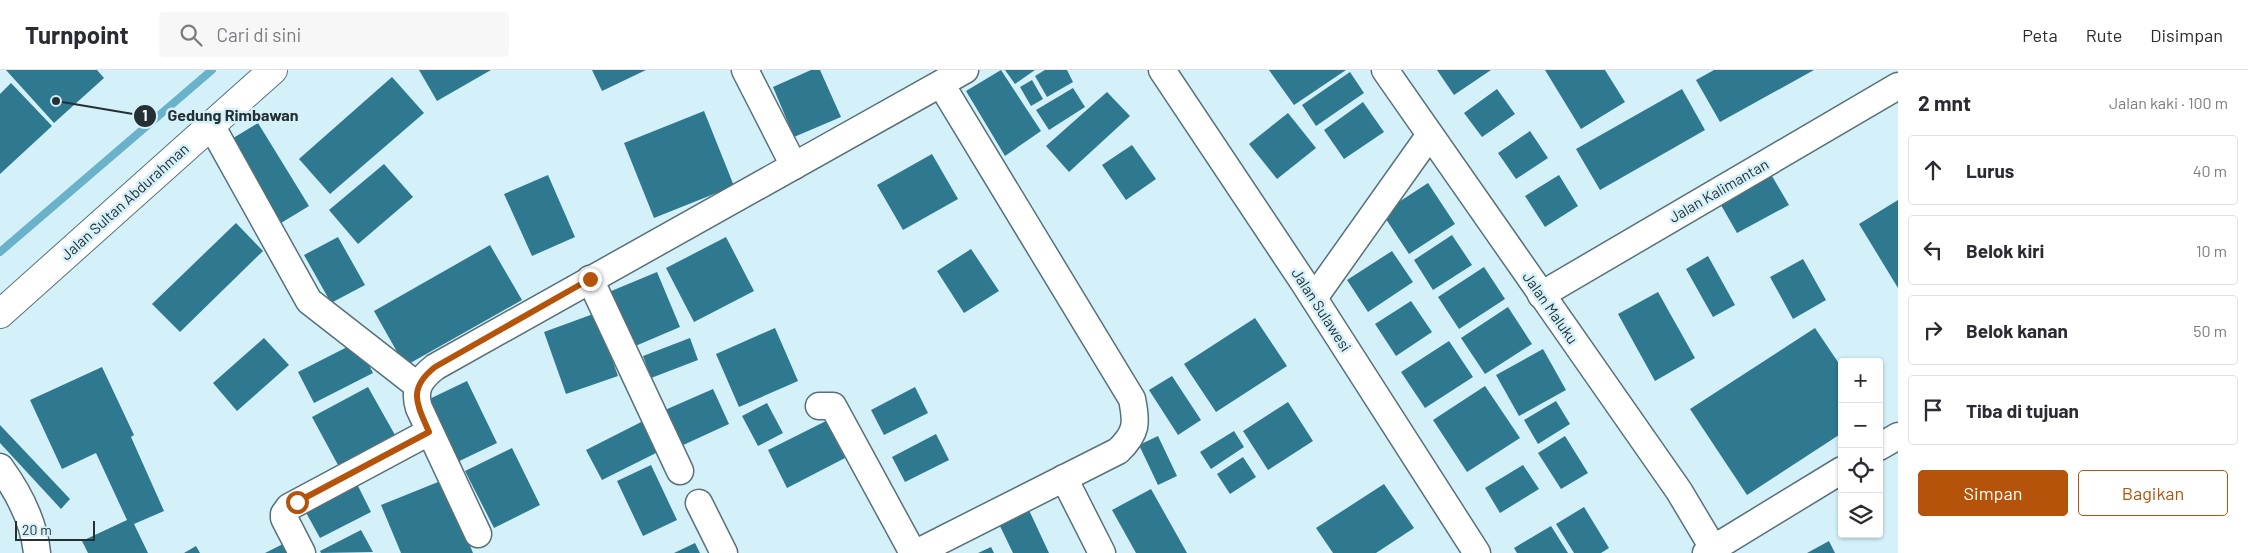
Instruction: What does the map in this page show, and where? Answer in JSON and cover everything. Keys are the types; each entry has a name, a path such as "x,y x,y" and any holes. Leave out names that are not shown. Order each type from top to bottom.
{"street":[{"name":"Jalan Sultan Abdurahman","path":"0,314 273,70"},
{"path":"746,70 794,166"},
{"path":"478,534 429,432 417,401 418,386 423,377 435,367 590,279 965,70"},
{"name":"Jalan Sulawesi","path":"1162,70 1314,298 1477,553"},
{"name":"Jalan Maluku","path":"1385,70 1429,136 1679,491 1710,551"},
{"path":"819,406 833,406 915,553 1118,451 1130,439 1136,421 1132,399 941,84"},
{"name":"Jalan Kalimantan","path":"1541,295 1898,86"},
{"path":"211,125 309,302 418,386"},
{"path":"1314,298 1429,136"},
{"path":"590,279 680,471"},
{"path":"302,553 284,518 284,514 290,507 429,432"},
{"path":"1883,445 1898,436"},
{"path":"0,468 14,488 32,524 37,553"},
{"path":"1710,551 1838,472"},
{"path":"1064,478 1102,553"},
{"path":"699,502 724,553"}],"building":[{"path":"6,70 97,70 104,78 54,123"},
{"path":"419,70 491,70 437,101"},
{"path":"592,70 646,70 602,91"},
{"path":"811,70 820,70 841,117 794,137 773,87"},
{"path":"1001,70 1041,131 1005,156 966,91"},
{"path":"1005,70 1035,70 1015,84"},
{"path":"1045,70 1067,70 1073,82 1047,97 1035,76"},
{"path":"1269,70 1346,70 1294,105"},
{"path":"1437,70 1491,70 1454,95"},
{"path":"1545,70 1605,70 1625,102 1581,129"},
{"path":"1714,70 1814,70 1720,122 1696,80"},
{"path":"1350,72 1364,93 1316,126 1302,105"},
{"path":"392,77 424,113 330,194 299,159"},
{"path":"1032,80 1043,99 1031,106 1020,87"},
{"path":"11,83 52,126 0,174 0,94"},
{"path":"1073,88 1085,107 1049,130 1036,110"},
{"path":"1497,89 1515,114 1482,137 1464,113"},
{"path":"1682,89 1705,130 1600,190 1576,149"},
{"path":"1107,92 1130,116 1069,172 1046,146"},
{"path":"1363,102 1384,132 1344,159 1324,130"},
{"path":"704,111 734,186 654,218 624,143"},
{"path":"1288,113 1316,148 1277,179 1249,144"},
{"path":"258,123 309,206 276,226 225,143"},
{"path":"1530,131 1548,158 1516,179 1498,153"},
{"path":"1132,145 1156,179 1126,200 1102,165"},
{"path":"932,154 958,199 903,230 877,185"},
{"path":"384,164 413,197 358,244 329,210"},
{"path":"548,175 575,237 532,256 504,194"},
{"path":"1559,175 1578,206 1545,227 1525,196"},
{"path":"1772,176 1789,205 1737,233 1721,205"},
{"path":"1428,183 1455,224 1409,254 1382,213"},
{"path":"1898,200 1898,288 1859,224"},
{"path":"236,223 263,251 180,332 152,304"},
{"path":"1452,235 1472,265 1433,290 1414,260"},
{"path":"338,237 365,285 331,303 304,255"},
{"path":"726,237 754,291 694,322 666,268"},
{"path":"490,245 522,300 405,366 374,311"},
{"path":"971,249 999,291 964,313 937,271"},
{"path":"1392,251 1413,282 1368,312 1347,280"},
{"path":"1708,256 1735,305 1713,317 1686,269"},
{"path":"1803,259 1826,300 1793,319 1770,277"},
{"path":"1484,267 1505,299 1459,329 1438,297"},
{"path":"657,272 680,327 633,347 609,292"},
{"path":"1658,292 1695,358 1655,381 1618,314"},
{"path":"1411,301 1432,332 1396,356 1375,324"},
{"path":"1508,307 1532,344 1485,374 1461,338"},
{"path":"596,313 618,376 566,394 544,332"},
{"path":"1255,318 1287,366 1216,412 1184,364"},
{"path":"775,328 798,381 739,407 716,354"},
{"path":"1815,328 1838,362 1838,436 1747,495 1690,409"},
{"path":"264,338 289,365 237,411 213,383"},
{"path":"690,338 698,360 651,378 643,356"},
{"path":"1449,341 1473,377 1425,408 1401,372"},
{"path":"357,342 373,373 314,403 298,372"},
{"path":"1543,349 1566,390 1519,416 1496,375"},
{"path":"102,367 134,435 131,437 164,511 134,524 148,553 88,553 82,541 127,520 96,453 62,469 30,400"},
{"path":"1172,376 1201,420 1178,435 1149,390"},
{"path":"467,381 497,443 449,466 419,404"},
{"path":"1485,386 1520,438 1467,472 1433,420"},
{"path":"368,387 395,435 338,465 312,417"},
{"path":"915,387 928,413 884,435 871,410"},
{"path":"713,389 729,424 681,446 665,410"},
{"path":"1556,401 1570,424 1538,444 1524,420"},
{"path":"1288,402 1313,441 1268,470 1243,431"},
{"path":"767,403 783,433 758,446 742,416"},
{"path":"649,418 664,449 602,480 586,450"},
{"path":"826,421 845,458 787,488 768,450"},
{"path":"0,425 70,499 61,509 0,443"},
{"path":"1234,431 1244,447 1211,469 1200,452"},
{"path":"936,434 949,460 905,482 892,457"},
{"path":"1158,436 1177,476 1158,485 1139,445"},
{"path":"1565,436 1588,473 1561,489 1538,453"},
{"path":"512,448 540,505 494,528 465,471"},
{"path":"1243,457 1256,477 1230,494 1217,474"},
{"path":"651,465 677,520 643,536 617,481"},
{"path":"1523,465 1539,489 1500,513 1485,488"},
{"path":"355,480 371,512 320,538 303,507"},
{"path":"443,480 473,553 401,553 381,505"},
{"path":"1384,484 1414,528 1376,553 1333,553 1316,528"},
{"path":"1151,489 1187,553 1136,553 1112,510"},
{"path":"1584,507 1609,548 1601,553 1574,553 1556,524"},
{"path":"1028,508 1049,553 1013,553 998,522"},
{"path":"1551,526 1568,553 1517,553 1514,548"},
{"path":"361,530 373,552 321,553 320,551"},
{"path":"291,540 298,553 265,553"},
{"path":"1829,541 1835,553 1807,553"},
{"path":"695,543 700,553 674,553"},
{"path":"196,546 200,553 184,553"},
{"path":"991,547 994,553 978,553"}],"waterway":[{"path":"0,252 212,70"}],"place":[{"name":"Gedung Rimbawan","path":"56,101"}],"route":[{"path":"297,502 429,432 418,408 416,396 420,380 423,377 435,367 590,279"}]}
